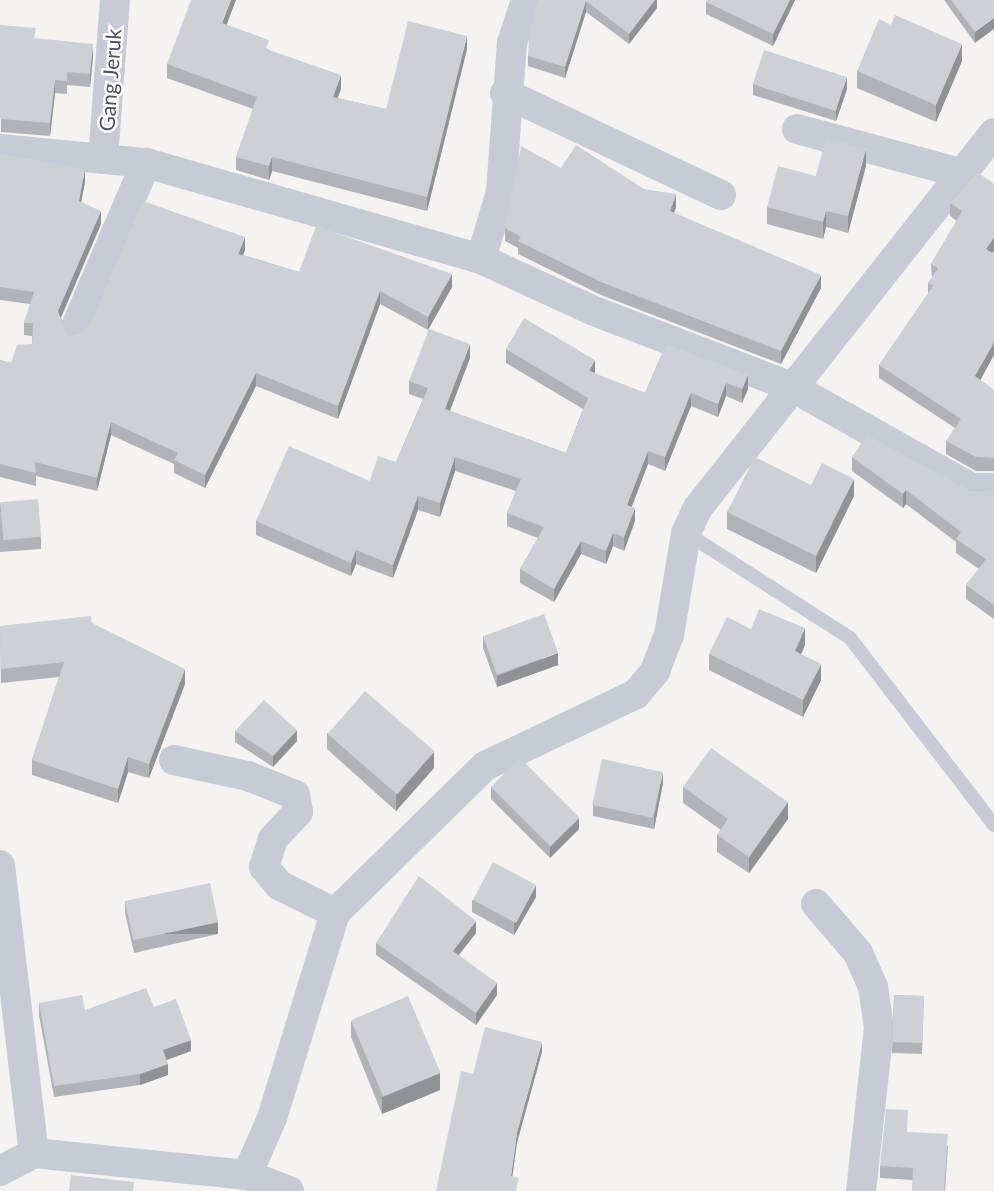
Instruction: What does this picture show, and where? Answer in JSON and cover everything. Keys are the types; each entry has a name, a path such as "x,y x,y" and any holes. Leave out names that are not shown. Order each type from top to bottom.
{"street":[{"name":"Gang Jeruk","path":"103,159 115,0"},
{"path":"481,259 501,192 505,93 526,0"},
{"path":"505,93 721,195"},
{"path":"797,129 964,174"},
{"path":"247,1175 272,1118 335,913 485,766 636,694 655,671 668,635 686,533 697,509 994,133"},
{"path":"0,149 146,163 481,259 594,311 792,387 971,488 994,488"},
{"path":"74,331 146,163"},
{"path":"174,761 248,776 295,795 298,812 273,839 264,867 279,885 335,913"},
{"path":"0,865 34,1153"},
{"path":"816,904 858,953 879,1028 861,1191"},
{"path":"0,1171 34,1153 247,1175 287,1191"}],"lane":[{"path":"686,533 850,638 994,825"}],"building":[{"path":"191,0 231,0 222,23 269,40 266,49 341,75 333,97 386,109 408,21 467,36 427,197 272,157 269,166 236,157 257,97 167,64"},
{"path":"537,0 655,0 629,34 586,1 565,67 528,56 529,36"},
{"path":"790,0 773,34 706,2"},
{"path":"951,0 994,0 994,18 975,32"},
{"path":"895,15 962,44 936,105 857,71 879,19 891,25"},
{"path":"0,25 36,28 34,38 93,44 90,74 67,72 67,81 55,80 50,123 0,119"},
{"path":"764,50 847,77 836,111 753,84"},
{"path":"826,138 866,149 848,216 826,211 823,222 767,207 778,166 816,176"},
{"path":"576,145 644,189 676,194 670,211 821,275 781,351 601,282 518,241 521,237 505,228 521,146 561,168"},
{"path":"0,154 85,169 79,201 101,211 58,311 67,334 77,335 90,325 143,201 245,237 238,254 299,272 316,226 452,274 428,317 380,291 338,406 256,373 205,475 174,460 178,453 111,422 97,478 35,462 36,473 0,464 0,360 11,363 17,345 32,344 33,323 24,323 34,292 0,287"},
{"path":"977,172 994,184 994,237 986,249 994,254 994,342 975,376 994,390 994,458 976,457 946,441 961,419 879,365 933,286 928,283 938,268 931,264 962,211 950,203"},
{"path":"524,318 595,360 589,371 645,393 666,344 748,375 742,389 726,383 718,404 691,393 665,457 648,451 627,505 635,508 624,537 613,533 606,551 581,541 554,589 520,569 544,527 507,513 521,479 455,457 440,503 418,496 393,565 356,550 351,563 256,521 289,446 370,481 378,456 396,462 428,388 409,381 429,329 470,344 445,409 566,453 588,398 506,349"},
{"path":"867,435 970,491 994,490 994,605 966,585 986,559 956,539 961,532 906,490 903,494 852,457"},
{"path":"755,457 811,485 822,463 854,479 816,556 727,512"},
{"path":"38,499 41,537 3,540 0,502"},
{"path":"759,609 805,628 795,651 821,664 803,700 709,654 727,617 751,629"},
{"path":"544,614 558,653 497,675 483,636"},
{"path":"91,616 92,623 185,669 149,764 128,757 118,789 32,760 64,662 1,669 0,626"},
{"path":"365,691 434,751 397,794 328,734"},
{"path":"264,700 297,730 273,756 235,731"},
{"path":"711,748 788,802 749,857 717,835 728,819 683,787"},
{"path":"520,758 579,817 550,846 491,787"},
{"path":"602,759 663,772 653,818 592,805"},
{"path":"493,862 536,885 516,923 473,900"},
{"path":"419,876 476,921 453,951 497,983 476,1013 376,943"},
{"path":"210,883 218,922 133,940 125,901"},
{"path":"146,988 154,1007 176,999 191,1040 163,1050 168,1064 140,1074 54,1086 39,1003 82,995 85,1010"},
{"path":"894,995 924,996 922,1043 892,1042"},
{"path":"408,996 440,1072 383,1097 351,1020"},
{"path":"485,1027 542,1042 517,1132 511,1176 519,1178 516,1191 436,1191 461,1071 473,1074"},
{"path":"886,1109 908,1110 907,1132 948,1134 944,1191 912,1191 913,1168 880,1166"},
{"path":"71,1175 134,1182 133,1191 69,1191"}]}
